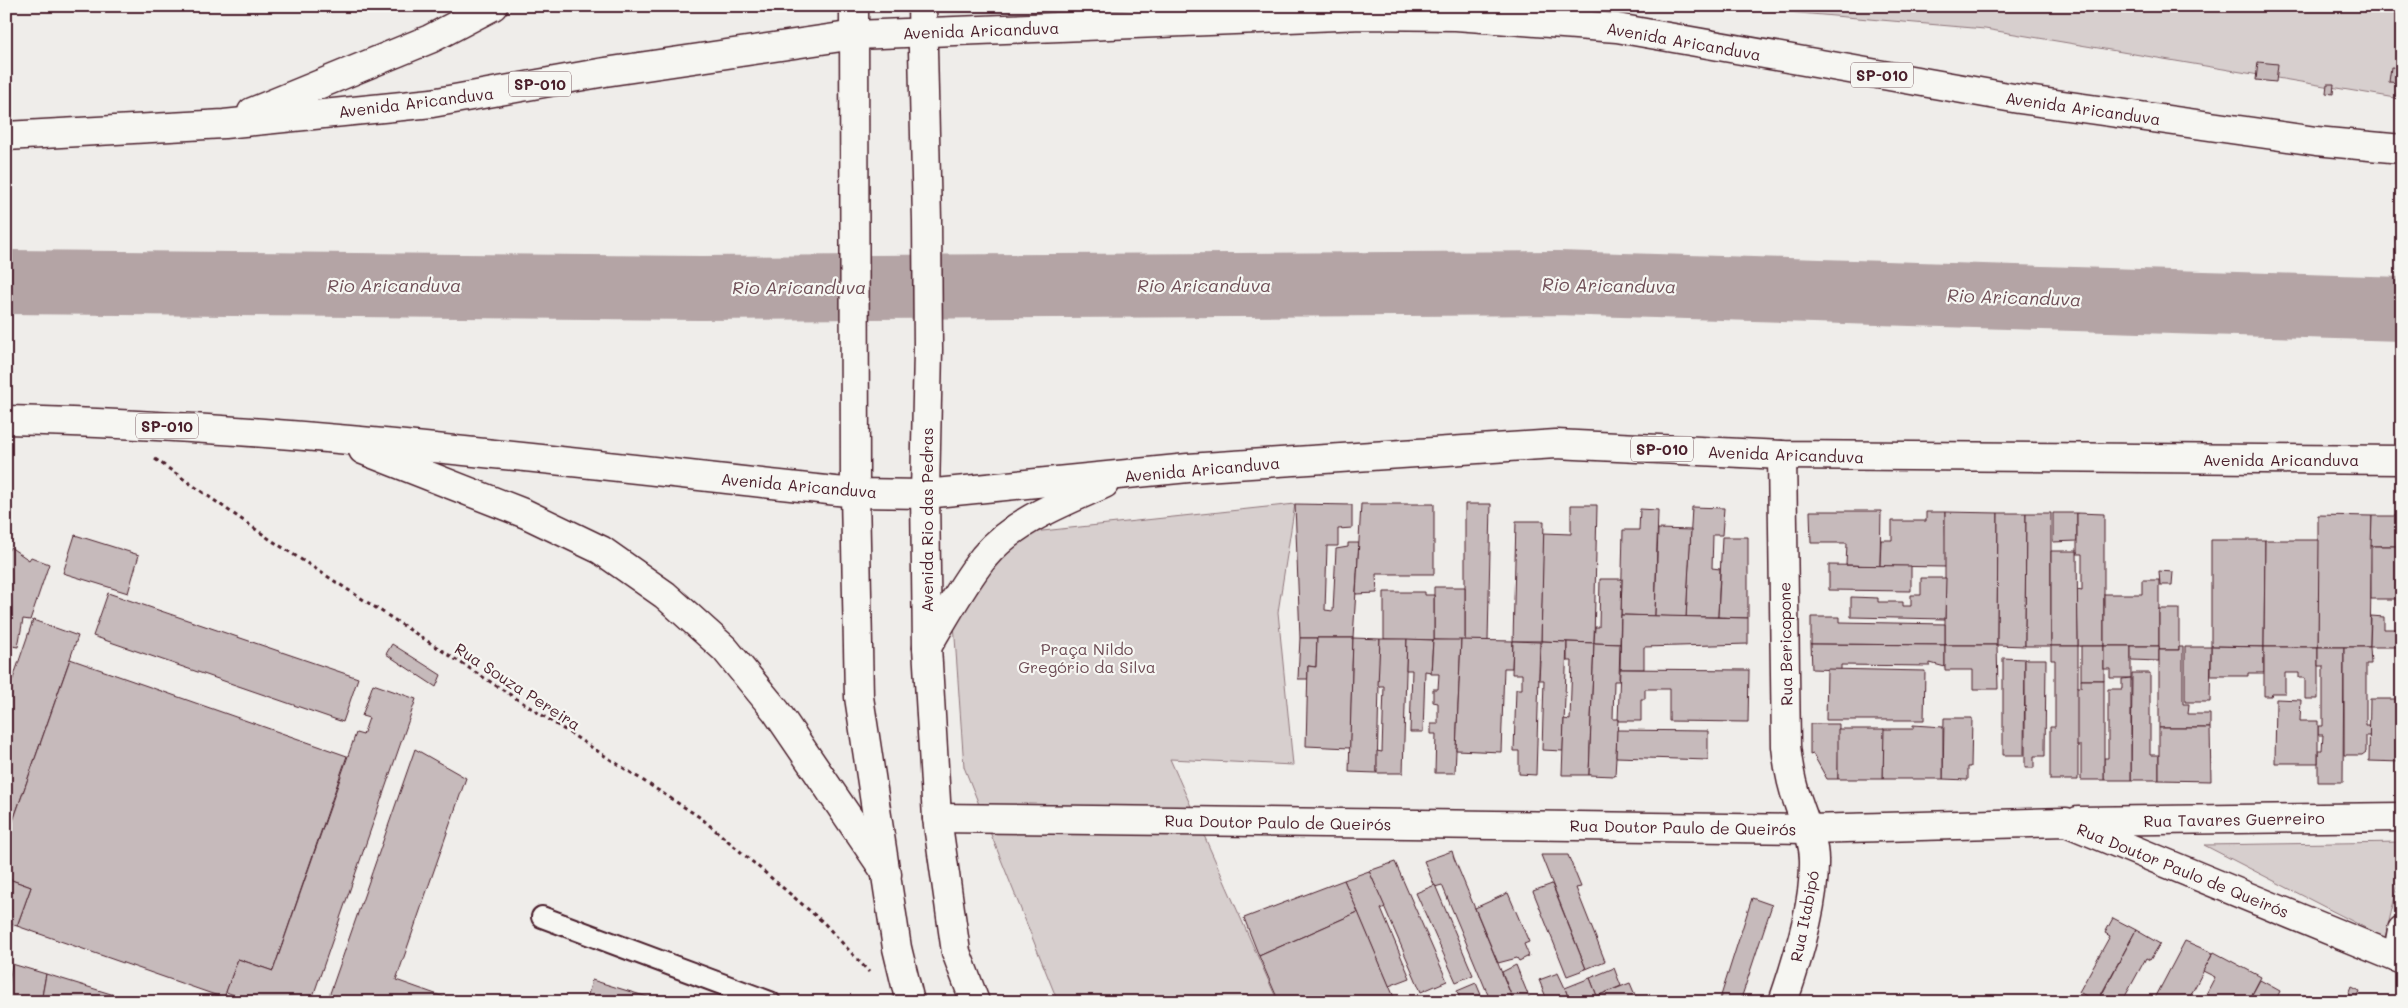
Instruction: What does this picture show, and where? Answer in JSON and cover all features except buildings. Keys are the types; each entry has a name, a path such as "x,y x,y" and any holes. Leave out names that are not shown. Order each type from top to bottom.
{"main road":[{"path":"224,124 430,39 493,6"},
{"path":"854,6 855,493 859,697 897,948 910,1002"},
{"path":"1291,6 1362,15"},
{"name":"Avenida Aricanduva","path":"6,136 224,124 432,103 605,72 854,35 922,19 1362,15 1456,16 1617,28 2018,99 2316,142 2402,149"},
{"name":"Avenida Rio das Pedras","path":"922,19 927,221 928,349 925,494 927,647 937,818 956,952 975,1002"},
{"name":"Avenida Aricanduva","path":"6,420 102,422 327,436 855,493 925,494 1188,468 1556,444 1782,455 2402,460"},
{"path":"327,436 526,514 601,550 665,594 724,649 776,711 887,874"},
{"name":"Rua Bericopone","path":"1782,455 1786,746 1789,774 1808,829"},
{"path":"927,647 985,556 1011,532 1049,509 1124,475"},
{"name":"Rua Tavares Guerreiro","path":"2066,822 2402,817"},
{"name":"Rua Doutor Paulo de Queirós","path":"937,818 1808,829 2066,822 2399,959"},
{"name":"Rua Itabipó","path":"1783,1002 1795,967 1812,892 1814,860 1808,829"},
{"path":"2399,959 2402,930"}],"lane":[{"path":"542,917 770,1002"}],"path":[{"name":"Rua Souza Pereira","path":"150,456 271,540 701,818 824,922 876,980"}],"green space":[{"path":"1718,6 2402,6 2402,99 1985,29"},
{"name":"Praça Nildo Gregório da Silva","path":"1295,504 1278,612 1293,765 1170,759 1278,1002 1058,1002 964,767 954,623 989,566 1033,532"},
{"path":"2402,842 2402,868 2385,938 2204,845"}],"waterway":[{"name":"Rio Aricanduva","path":"6,282 701,288 1557,283 2402,309"}]}
